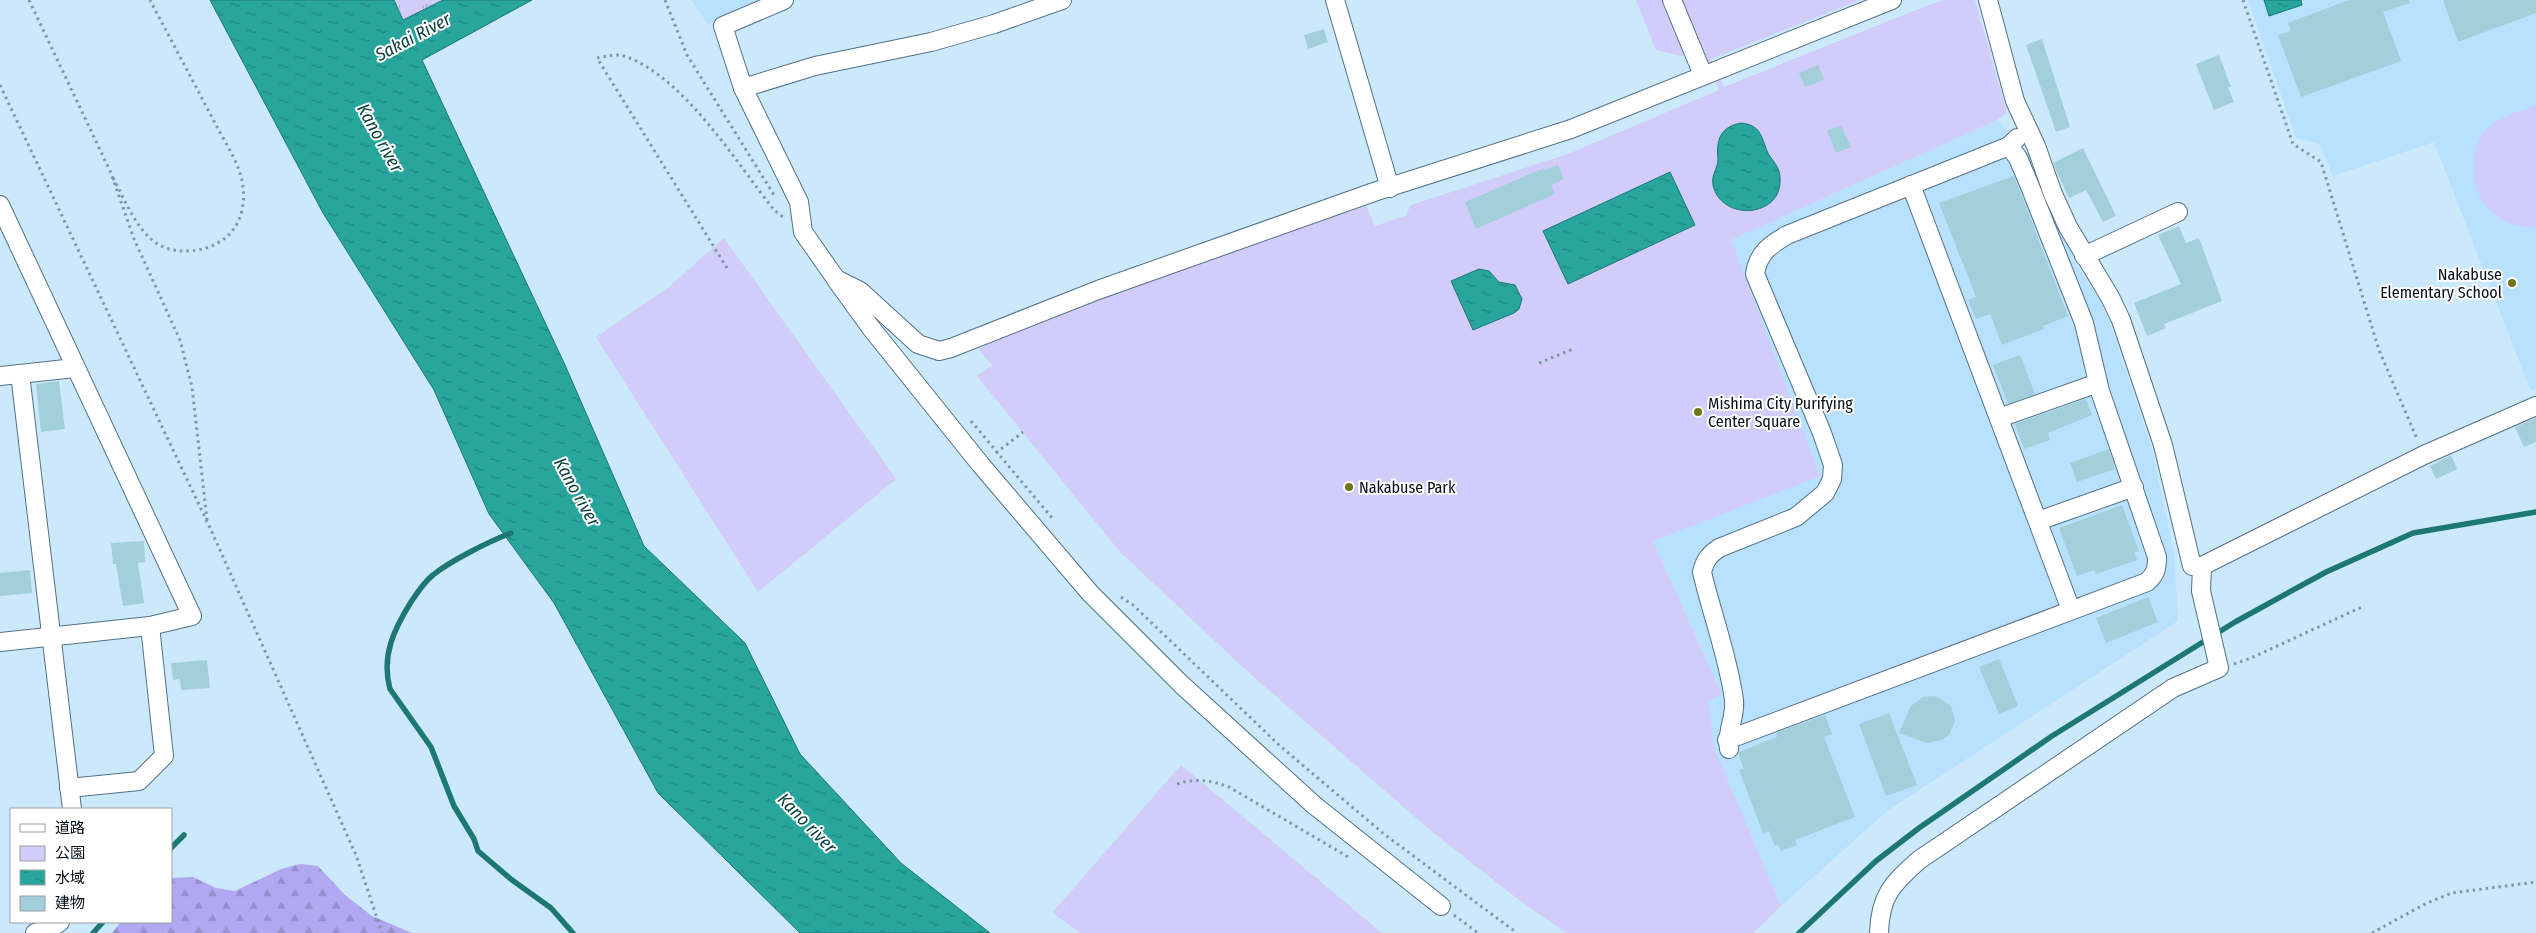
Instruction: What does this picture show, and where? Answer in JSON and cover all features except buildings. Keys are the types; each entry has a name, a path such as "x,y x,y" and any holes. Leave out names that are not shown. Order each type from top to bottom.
{"street":[{"path":"784,0 723,26 743,88 799,202 803,232 871,328 981,465 1090,592 1182,685 1314,805 1441,906"},
{"path":"743,88 815,66 931,42 994,24 1062,0"},
{"path":"1335,0 1390,188"},
{"path":"1672,0 1703,75"},
{"path":"836,279 860,291 918,344 939,351 952,348 1098,290 1390,188 1571,129 1892,0"},
{"path":"1988,0 2015,101 2060,211 2084,256 2110,297 2121,320 2163,445 2192,566 2202,566 2424,455 2536,406"},
{"path":"2009,146 2018,158 2084,323 2098,383 2157,557 2154,576 2147,582 1728,745 1734,703 1727,659 1702,572 1704,563 1709,555 1719,548 1796,517 1825,493 1832,479 1833,465 1822,432 1755,274 1756,264 1763,251 1787,235 2009,146 2026,128"},
{"path":"1911,185 2071,610"},
{"path":"0,205 192,616 150,626 0,642"},
{"path":"2084,256 2178,212"},
{"path":"0,376 75,368"},
{"path":"20,374 72,808"},
{"path":"1998,418 2098,383"},
{"path":"2038,521 2134,487"},
{"path":"1879,933 1885,897 1892,886 1919,860 2173,688 2218,664 2201,591 2202,566"},
{"path":"69,788 139,781 164,756 150,626"},
{"path":"35,933 51,928 58,923"}],"path":[{"path":"29,0 111,173 142,229 164,248 176,250 204,249 218,242 233,230 240,215 244,199 243,184 240,173 150,0"},
{"path":"665,0 688,55 777,199"},
{"path":"2243,0 2293,144 2321,162 2379,350 2424,455"},
{"path":"728,268 597,58 613,55 626,57 656,71 693,106 774,210 803,232"},
{"path":"0,85 207,523 356,855 382,933"},
{"path":"111,173 134,239 180,340 192,387 207,523"},
{"path":"1539,363 1573,349"},
{"path":"967,416 1054,521"},
{"path":"981,465 1023,432"},
{"path":"1117,594 1132,605 1280,746 1376,828 1517,933"},
{"path":"2218,664 2250,658 2362,607"},
{"path":"1176,784 1196,780 1215,782 1229,787 1356,861"},
{"path":"2372,933 2427,903 2452,893 2536,882"},
{"path":"1441,906 1478,933"}],"shaded area":[{"path":"691,0 763,0 708,24"},
{"name":"Nakabuse Elementary School","path":"2248,0 2536,0 2536,391 2530,389 2434,142 2333,176 2320,144 2296,138"},
{"path":"1997,120 2033,158 2074,252 2071,257 2101,302 2110,324 2152,449 2174,553 2178,621 1887,811 1781,906 1714,747 1708,700 1722,694 1653,541 1560,317"}],"green space":[{"path":"394,0 443,0 403,20"},
{"name":"Nakabuse Park","path":"1636,0 1860,0 1711,59 1724,87 1944,0 1975,0 2007,113 1997,120 1731,240 1820,476 1653,541 1722,695 1708,700 1714,747 1781,906 1754,933 1566,933 1510,893 1430,830 1248,672 1120,552 977,376 992,365 979,350 994,339 1198,262 1366,206 1375,226 1405,216 1411,205 1568,154 1719,90 1702,50 1682,56 1656,50"},
{"path":"2536,105 2536,227 2521,226 2496,216 2480,196 2475,183 2474,169 2477,145 2483,133 2490,126 2509,115"},
{"path":"724,238 896,479 758,592 596,337 669,287"},
{"path":"1181,765 1382,933 1081,933 1052,913"},
{"path":"300,864 318,866 345,895 372,916 412,933 112,933 120,923 172,923 172,878 193,877 216,888 235,891 281,869"}],"water":[{"path":"210,0 394,0 403,20 443,0 532,0 422,60 565,365 644,546 745,643 800,754 901,863 990,933 800,933 658,793 554,603 489,514 434,390 323,213"},
{"path":"2264,0 2301,0 2302,5 2269,16"},
{"path":"1741,123 1752,126 1759,132 1780,174 1778,191 1772,201 1762,208 1751,210 1739,210 1727,205 1718,197 1713,185 1721,135 1728,128"},
{"path":"1670,172 1695,225 1568,284 1543,231"},
{"path":"1479,269 1489,271 1499,282 1515,285 1522,299 1519,309 1514,313 1473,330 1451,281"}],"waterway":[{"path":"1799,933 1876,861 1919,828 2052,736 2235,622 2326,572 2413,533 2536,512"},
{"path":"511,533 449,564 424,584 399,622 388,654 388,677 390,689 431,747 454,806 474,839 478,851 512,880 551,908 573,933"},
{"path":"172,847 184,835"},
{"path":"93,933 102,923"}],"place":[{"name":"Nakabuse Elementary School","path":"2512,283"},
{"name":"Mishima City Purifying Center Square","path":"1698,412"},
{"name":"Nakabuse Park","path":"1349,487"}],"water label":[{"name":"Sakai River","path":"413,37"},
{"name":"Kano river","path":"380,138"},
{"name":"Kano river","path":"577,492"},
{"name":"Kano river","path":"807,823"}]}
